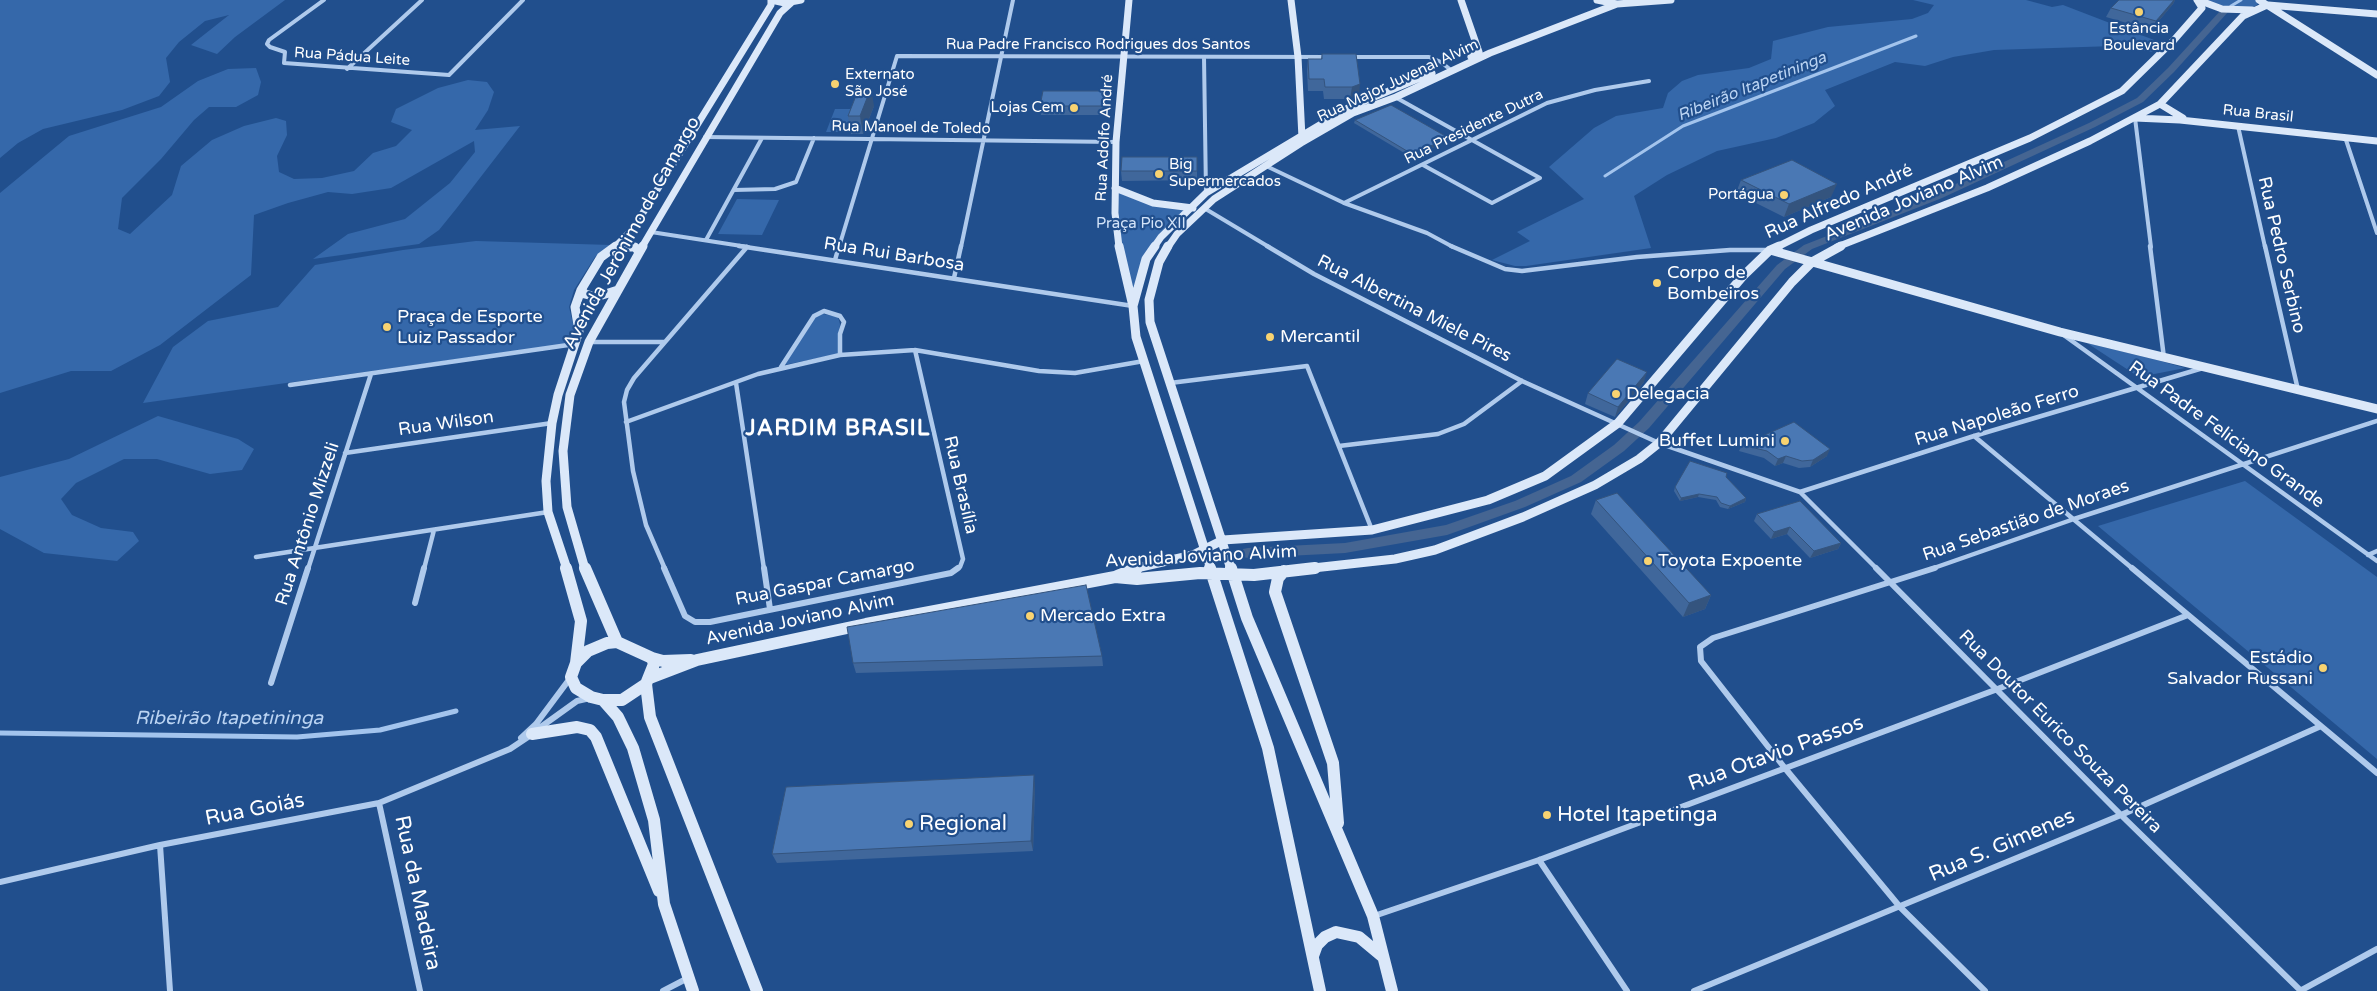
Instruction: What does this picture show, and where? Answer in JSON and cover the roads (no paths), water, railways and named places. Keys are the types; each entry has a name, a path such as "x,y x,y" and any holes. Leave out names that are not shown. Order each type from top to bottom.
{"main road":[{"path":"664,904 654,820 633,748 618,717 597,699 576,688 571,677 576,662 581,620 578,605 548,512 546,482 552,423 558,395 579,331 575,306 581,290 601,257 614,248 633,229 771,5 771,0 805,0"},
{"name":"Rua Adolfo André","path":"1129,0 1116,142 1115,213 1120,253 1133,306"},
{"path":"1291,0 1298,57 1303,133 1301,143"},
{"path":"1461,0 1477,45 1484,50 1496,51"},
{"path":"1597,0 1616,4 1670,0"},
{"path":"2197,0 2222,9 2271,13 2293,21"},
{"name":"Rua Alfredo André","path":"1115,577 1134,569 1193,555 1223,540 1372,530 1488,500 1545,476 1621,425 1742,276 1770,250 1811,230 2030,138 2122,91 2169,45 2202,8 2197,0"},
{"path":"2259,0 2377,75"},
{"name":"Avenida Jerônimo de Camargo","path":"617,642 584,566 573,534 564,482 563,451 566,418 579,365 589,342 705,137 780,13 796,1"},
{"name":"Rua Major Juvenal Alvim","path":"1133,306 1146,259 1161,237 1206,193 1253,163 1348,108 1616,4"},
{"path":"2250,10 2266,4 2377,14"},
{"path":"2280,13 2280,8 2295,6"},
{"name":"Avenida Joviano Alvim","path":"652,658 663,661 696,660 866,624 1115,577 1137,578 1212,573 1254,575 1396,559 1435,550 1523,517 1595,485 1639,459 1659,443 1812,262 1837,247 1987,188 2136,118 2160,104 2250,10"},
{"name":"Rua Major Juvenal Alvim","path":"1392,991 1373,916 1247,618 1150,322 1149,300 1160,262 1168,246 1177,234 1204,208 1265,165 1301,143 1353,114 1396,97 1478,54 1477,45"},
{"path":"2160,104 2172,113 2196,122"},
{"name":"Rua Brasil","path":"2136,118 2238,126 2377,141"},
{"path":"1115,188 1153,203 1204,208"},
{"path":"614,248 635,247 639,252"},
{"path":"1770,250 2060,332 2377,409"},
{"path":"1827,253 1827,259 1834,268"},
{"path":"1802,272 1811,269 1834,268"},
{"path":"581,290 585,294 596,297 618,290"},
{"path":"1133,306 1136,337 1268,748 1320,991"},
{"path":"1284,571 1278,578 1275,592 1332,763 1339,835"},
{"path":"576,662 588,651 607,643 617,642 652,658 654,664 648,681 646,698 650,717 757,991"},
{"name":"Avenida Joviano Alvim","path":"648,681 696,660"},
{"path":"597,699 622,700 638,692 648,681"},
{"path":"532,734 578,727 590,730 596,737 664,904 693,991"},
{"path":"1313,958 1317,945 1325,937 1336,932 1347,932 1359,937 1384,958"}],"street":[{"name":"Rua Pádua Leite","path":"324,0 269,40 267,44 285,52 284,63 449,75 523,0"},
{"path":"347,69 422,0"},
{"path":"954,278 1013,0"},
{"name":"Rua Padre Francisco Rodrigues dos Santos","path":"871,139 897,56 1336,57"},
{"path":"1204,57 1206,193"},
{"path":"1346,57 1429,57 1442,62 1449,69"},
{"name":"Rua Presidente Dutra","path":"1344,203 1547,103 1595,90 1648,81"},
{"path":"1381,94 1396,97 1540,178 1492,203 1423,165"},
{"path":"2136,118 2164,358"},
{"name":"Rua Pedro Serbino","path":"2238,126 2298,390"},
{"name":"Rua Manoel de Toledo","path":"705,137 1116,142"},
{"path":"2345,137 2377,233"},
{"path":"706,240 762,138"},
{"path":"734,190 775,189 796,182 814,138"},
{"path":"835,260 871,139"},
{"path":"1253,163 1265,165 1344,203 1427,233 1471,256 1506,270 1522,271 1568,267 1637,256 1730,250 1770,250"},
{"name":"Rua Albertina Miele Pires","path":"1204,208 1314,274 1522,381 1659,443 1800,492"},
{"name":"Rua Rui Barbosa","path":"651,232 1133,306"},
{"path":"747,246 634,378 627,390 624,402 626,422 781,367 840,355 914,350 1040,371 1075,373 1144,361"},
{"path":"781,367 814,316 824,311 840,316 844,322 840,334 840,355"},
{"name":"Rua Padre Feliciano Grande","path":"2060,332 2377,561"},
{"path":"589,342 664,342"},
{"path":"290,385 575,344"},
{"name":"Rua Brasília","path":"914,350 963,559 960,567"},
{"path":"1169,383 1307,366 1372,530"},
{"name":"Rua Napoleão Ferro","path":"1800,492 1974,436 2138,389 2203,368"},
{"name":"Rua Antônio Mizzeli","path":"271,683 371,374"},
{"path":"1339,446 1438,434 1464,424 1522,381"},
{"path":"736,383 770,609"},
{"name":"Rua Gaspar Camargo","path":"626,422 633,471 646,524 685,616 695,622 710,622 950,573 960,567"},
{"name":"Rua Sebastião de Moraes","path":"1784,767 1700,661 1700,647 1713,638 1892,583 2074,519 2377,422"},
{"name":"Rua Wilson","path":"345,453 552,423"},
{"path":"1974,436 2377,773"},
{"name":"Rua Doutor Eurico Souza Pereira","path":"1800,492 2120,815 2300,991"},
{"path":"256,557 548,512"},
{"path":"415,603 434,530"},
{"path":"2368,554 2377,551"},
{"name":"Rua Otavio Passos","path":"1373,916 1539,860 1784,767 1996,690 2188,615"},
{"name":"Rua Goiás","path":"510,749 536,724 571,677"},
{"name":"Rua Goiás","path":"0,882 160,845 379,803 510,749 560,712 577,702 597,699"},
{"name":"Rua S. Gimenes","path":"1694,991 2120,815 2321,726"},
{"path":"1784,767 1900,907 1985,991"},
{"name":"Rua da Madeira","path":"379,803 420,991"},
{"path":"160,845 170,991"},
{"path":"1539,860 1627,991"},
{"path":"2300,991 2377,949"},
{"path":"663,991 688,978"}],"waterway":[{"path":"2231,6 2241,0"},
{"path":"1248,553 1345,548 1447,530 1520,504 1576,479 1619,448 1644,425 1781,267 1808,247 1938,196 2092,125 2140,100 2171,70 2224,12"},
{"name":"Ribeirão Itapetininga","path":"1605,176 1683,126 1916,36"},
{"name":"Ribeirão Itapetininga","path":"0,733 297,737 380,730 456,711"}],"place":[{"name":"Estância Boulevard","path":"2139,12"},
{"name":"Externato São José","path":"835,84"},
{"name":"Lojas Cem","path":"1074,108"},
{"name":"Big Supermercados","path":"1159,174"},
{"name":"Portágua","path":"1784,195"},
{"name":"Corpo de Bombeiros","path":"1657,283"},
{"name":"Praça de Esporte Luiz Passador","path":"387,327"},
{"name":"Mercantil","path":"1270,337"},
{"name":"Delegacia","path":"1616,394"},
{"name":"Buffet Lumini","path":"1785,441"},
{"name":"Toyota Expoente","path":"1648,561"},
{"name":"Mercado Extra","path":"1030,616"},
{"name":"Estádio Salvador Russani","path":"2323,668"},
{"name":"Hotel Itapetinga","path":"1547,815"},
{"name":"Regional","path":"909,824"}],"district":[{"name":"JARDIM BRASIL","path":"838,429"}],"park label":[{"name":"Praça Pio XII","path":"1141,224"}]}
